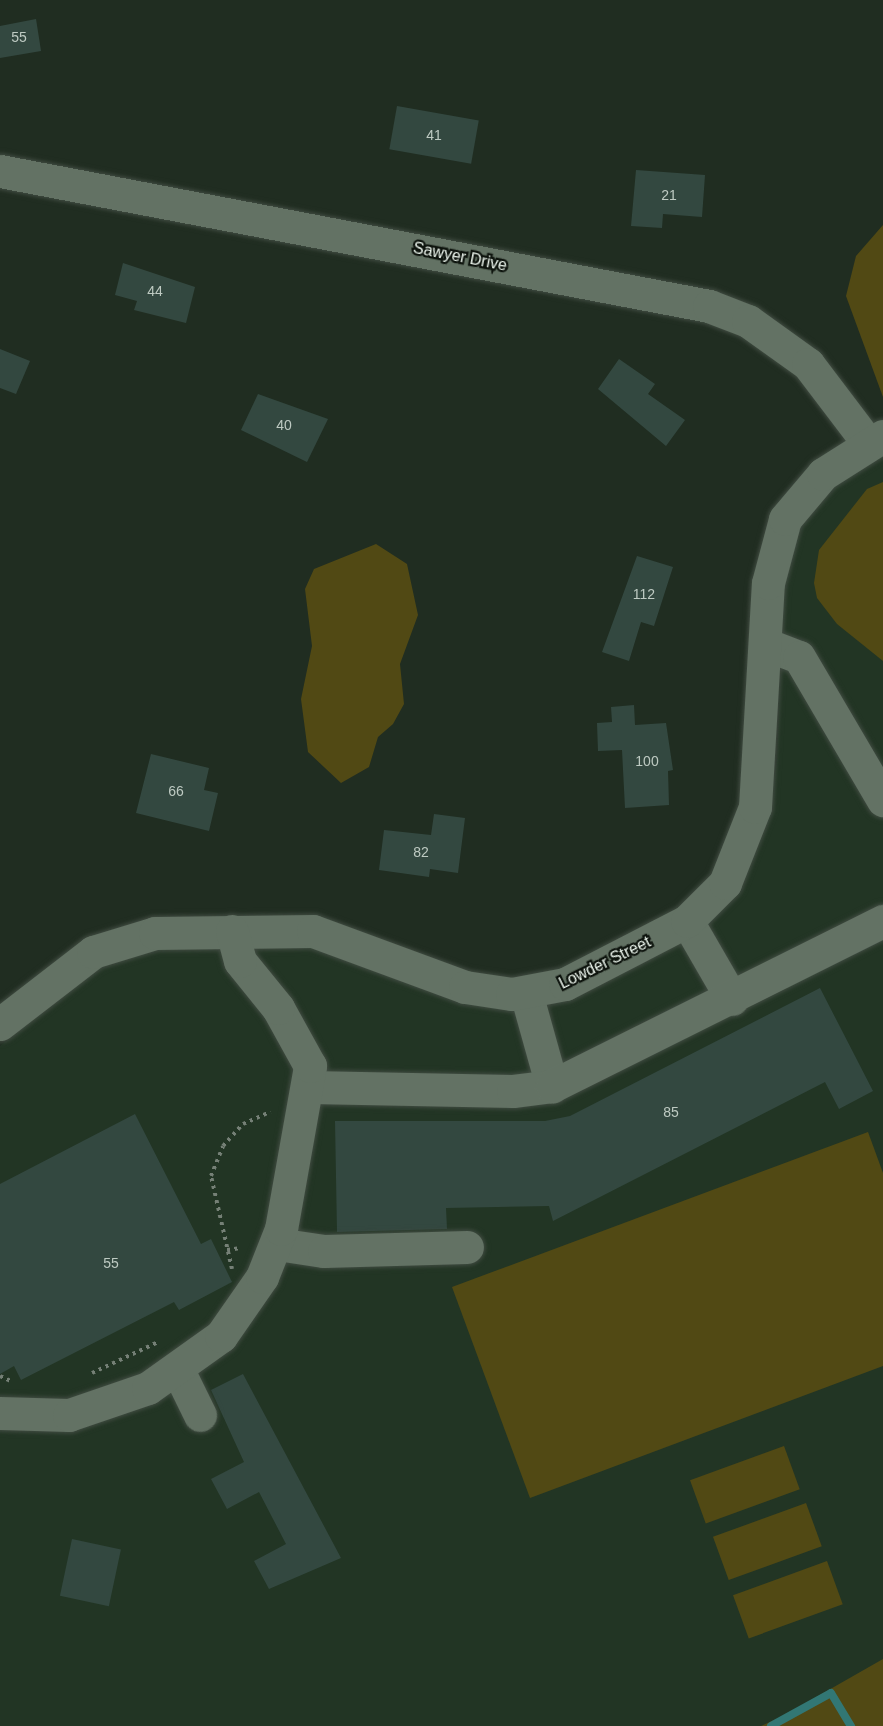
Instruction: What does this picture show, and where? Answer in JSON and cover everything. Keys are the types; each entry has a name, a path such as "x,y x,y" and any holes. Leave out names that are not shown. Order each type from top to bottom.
{"street":[{"name":"Sawyer Drive","path":"0,171 709,306 748,321 808,364 875,440"},
{"name":"Lowder Street","path":"0,1024 69,967 106,946 155,933 232,931 325,933 465,987 526,993 579,978 687,921 725,883 751,822 761,759 765,644 772,560 785,519 809,486 875,440"},
{"path":"765,644 799,657 883,800"},
{"path":"687,921 732,999"},
{"path":"310,1087 513,1091 552,1086 732,999 883,921"},
{"path":"0,1413 82,1412 178,1370 234,1323 277,1244 310,1087 307,1056 240,961 232,931"},
{"path":"526,993 552,1086"},
{"path":"277,1244 324,1251 467,1247"},
{"path":"178,1370 200,1415"}],"path":[{"path":"236,1282 214,1209 211,1176 224,1146 243,1124 276,1112"},
{"path":"84,1377 161,1341"},
{"path":"0,1376 22,1385"}],"shaded area":[{"path":"883,225 883,397 846,296 856,256"},
{"path":"883,454 883,1684 776,1726 0,1726 0,1046 101,966 156,949 310,947 443,997 511,1010 571,999 696,934 738,891 766,827 777,761 784,585 800,526 834,486"},
{"path":"883,482 883,661 837,624 817,598 814,583 819,550 867,489"},
{"path":"376,544 407,564 418,615 400,664 404,704 393,724 378,737 369,767 341,783 308,752 301,699 312,646 305,589 314,569"},
{"path":"868,1132 883,1173 883,1366 530,1498 452,1287"},
{"path":"784,1446 800,1489 706,1523 690,1480"},
{"path":"806,1503 822,1546 729,1580 713,1537"},
{"path":"827,1561 843,1604 749,1638 733,1595"},
{"path":"883,1659 883,1726 761,1726 783,1716"}],"building":[{"path":"36,19 41,51 0,58 0,26"},
{"path":"397,106 479,120 471,164 389,149"},
{"path":"636,170 705,175 702,217 663,214 662,228 631,226"},
{"path":"123,263 195,287 186,323 134,310 137,301 115,295"},
{"path":"0,349 30,361 16,394 0,388"},
{"path":"619,359 655,384 648,394 685,420 666,446 598,389"},
{"path":"258,394 328,419 307,462 241,430"},
{"path":"637,556 673,567 654,626 641,622 629,661 602,652"},
{"path":"634,705 635,725 666,723 673,770 668,771 669,805 625,808 622,750 598,751 597,723 612,722 611,707"},
{"path":"151,754 209,768 204,790 218,793 209,831 136,813"},
{"path":"434,814 465,818 458,873 430,869 429,877 379,870 384,830 431,835"},
{"path":"820,988 873,1091 839,1109 825,1082 553,1221 549,1206 446,1208 447,1229 337,1232 335,1121 545,1121 570,1116"},
{"path":"135,1114 201,1244 211,1239 232,1282 179,1310 174,1302 21,1380 14,1366 0,1374 0,1184"},
{"path":"243,1374 341,1558 269,1589 254,1561 286,1544 259,1492 227,1509 211,1479 244,1462 211,1390"},
{"path":"72,1539 121,1549 109,1606 60,1596"}],"waterway":[{"path":"771,1726 831,1693 851,1726"}]}
